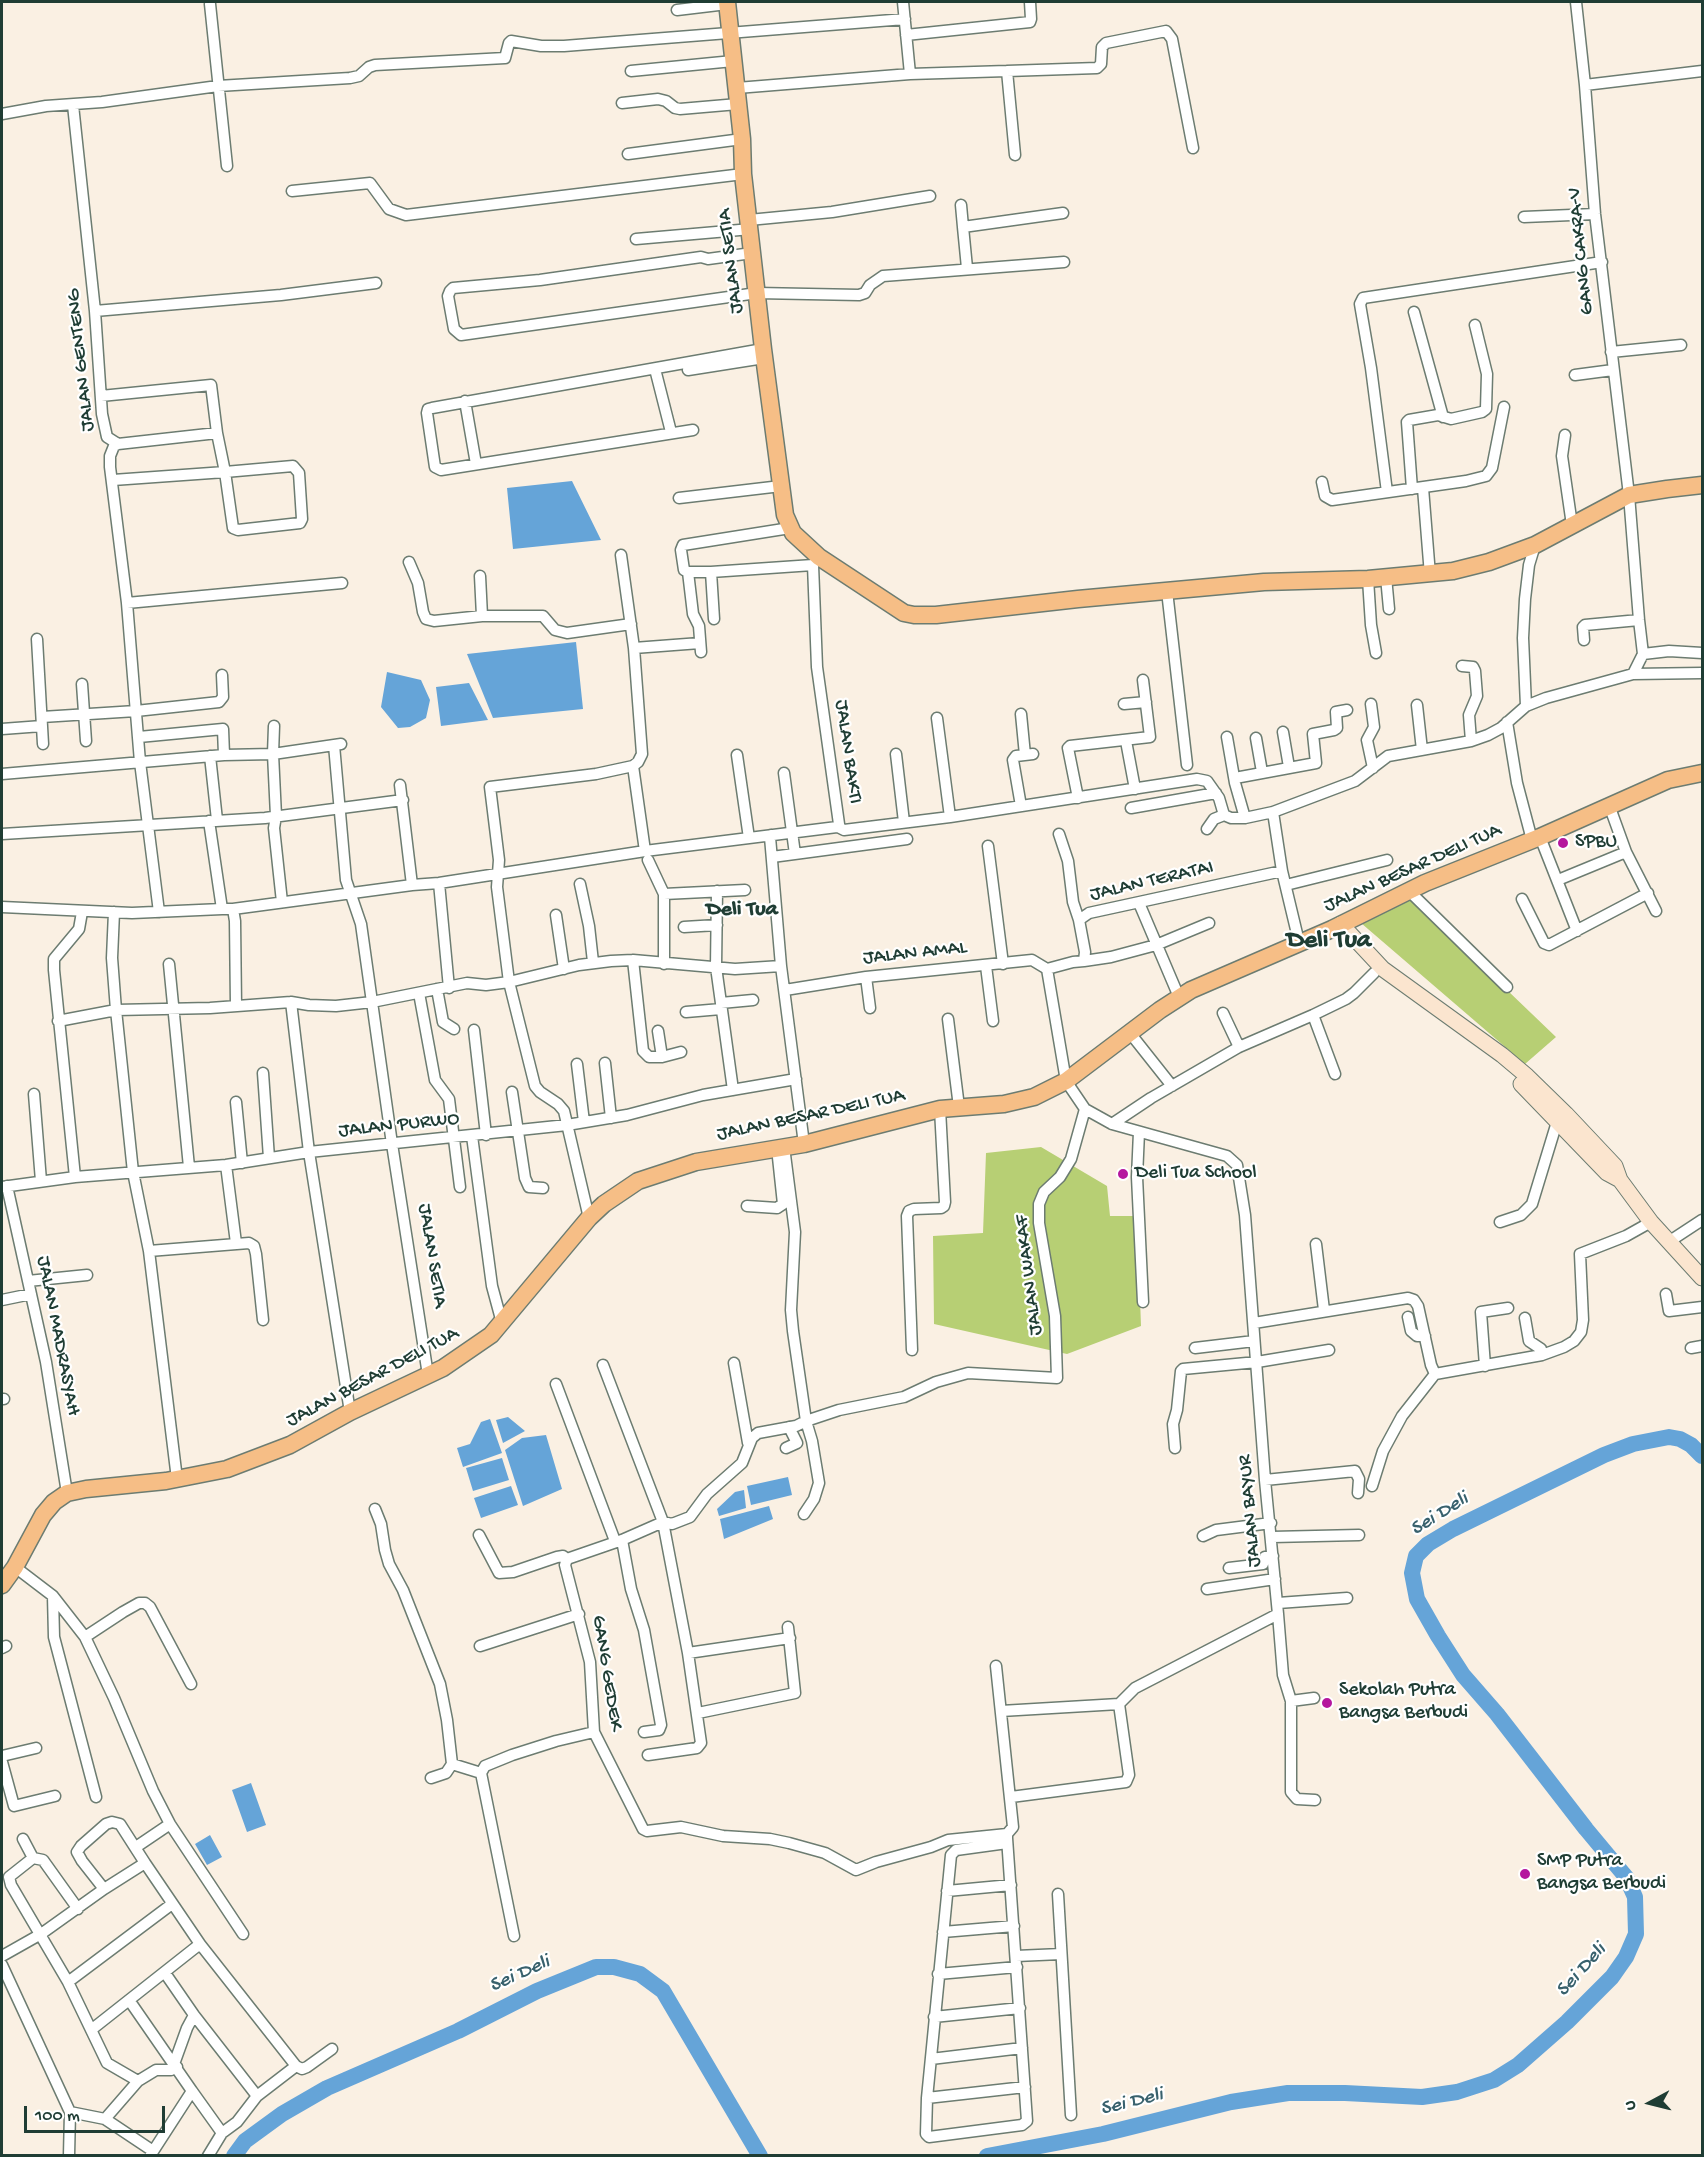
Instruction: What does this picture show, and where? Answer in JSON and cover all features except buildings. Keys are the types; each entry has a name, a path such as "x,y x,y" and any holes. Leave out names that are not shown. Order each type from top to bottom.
{"main road":[{"name":"JALAN SETIA","path":"727,3 752,253 781,486 788,521"},
{"path":"788,521 797,537 816,561 904,613 936,615 1264,582 1430,575 1478,566 1535,545 1629,495 1702,485"},
{"name":"JALAN BESAR DELI TUA","path":"67,1493 86,1489 143,1485 227,1469 290,1445 350,1412 443,1368 485,1341 589,1218 604,1204 638,1181 696,1162 804,1144 940,1109 1015,1103 1034,1097 1066,1081 1179,997 1336,926 1408,890 1536,839 1668,780 1702,773"},
{"path":"1336,926 1374,973 1520,1083 1607,1173 1620,1180"},
{"path":"1336,926 1383,969 1477,1036 1527,1076 1615,1166 1620,1180 1651,1222 1702,1278"},
{"path":"2,1585 15,1567 43,1515 54,1502 67,1493"}],"street":[{"path":"903,2 910,74"},
{"path":"906,35 1030,22 1030,2"},
{"name":"GANG CAKRA-V","path":"1576,2 1595,214 1629,495 1643,654"},
{"path":"677,10 727,3"},
{"path":"210,4 227,166"},
{"path":"2,114 46,106 74,105 218,86 350,78 359,76 375,65 505,58 509,43 512,41 541,46 564,46 905,19"},
{"path":"622,102 658,99 680,109 738,96 910,74 1096,68 1101,64 1102,46 1106,43 1166,31 1172,39 1193,148"},
{"path":"631,71 733,61"},
{"path":"1007,71 1015,155"},
{"path":"1585,85 1702,71"},
{"name":"JALAN GENTENG","path":"74,105 105,434 118,444 114,446 110,456 127,603 140,762 159,912"},
{"path":"628,154 742,139"},
{"path":"292,191 370,183 389,209 406,215 743,174"},
{"path":"636,239 750,225 930,196"},
{"path":"961,206 967,268"},
{"path":"963,227 1063,213"},
{"path":"1524,217 1595,214"},
{"path":"752,253 708,260 701,257 540,280 453,288 448,296 454,329 461,335 757,293 859,295 865,293 870,285 883,276 1064,262"},
{"path":"1387,492 1360,304 1363,298 1602,262"},
{"path":"95,311 281,295 375,282"},
{"path":"1414,312 1443,417"},
{"path":"1430,575 1407,422 1438,415 1451,419 1486,409 1487,374 1475,325"},
{"path":"1611,352 1681,345"},
{"path":"693,430 441,470 435,467 428,410 465,401 764,354"},
{"path":"1575,375 1613,370"},
{"path":"655,372 670,432"},
{"path":"101,396 211,384 217,433 225,472 230,513 235,529 302,521 299,473 293,466 225,472 113,480"},
{"path":"465,401 476,464"},
{"path":"1322,482 1327,499 1418,488 1486,476 1490,473 1504,407"},
{"path":"118,444 217,433"},
{"path":"1565,435 1562,456 1572,525"},
{"path":"679,498 781,486"},
{"path":"634,648 701,647 699,626 693,614 688,572 683,565 681,550 683,545 788,521"},
{"path":"1526,706 1524,609 1529,565 1535,545"},
{"path":"589,1218 562,1108 535,1086 509,982 497,887 499,860 490,787 596,774 633,766 638,762 642,754 634,648 621,555"},
{"path":"688,572 711,572 816,561"},
{"name":"JALAN BAKTI","path":"2,907 82,912 233,909 646,855 749,837 841,828 818,667 816,561"},
{"path":"409,562 426,619 434,621 482,616 543,616 555,630 567,633 631,624"},
{"path":"711,572 714,619"},
{"path":"480,576 482,616"},
{"path":"1386,577 1389,609"},
{"path":"1368,579 1371,625 1376,653"},
{"path":"127,603 342,583"},
{"path":"1167,591 1187,765"},
{"path":"1584,640 1583,627 1585,625 1639,620"},
{"path":"37,639 43,744"},
{"path":"1633,674 1643,654 1669,651 1702,653"},
{"path":"1462,666 1473,667 1475,671 1477,696 1469,715 1471,741"},
{"path":"1207,829 1214,819 1224,815 1234,819 1273,812 1339,788 1355,781 1388,756 1471,741 1488,735 1526,706 1546,698 1633,674 1702,673"},
{"path":"2,729 84,714 219,702 223,697 222,675"},
{"path":"1078,798 1068,748 1150,737 1143,680"},
{"path":"82,684 86,741"},
{"path":"1124,704 1146,702"},
{"path":"1371,704 1374,727 1367,740 1373,768"},
{"path":"1417,705 1422,750"},
{"path":"1235,777 1316,763 1313,734 1337,728 1336,712 1347,710"},
{"path":"1021,714 1029,754 1016,756 1013,760 1021,806"},
{"path":"937,718 950,817"},
{"path":"1507,722 1517,783 1536,839 1558,880 1577,931"},
{"path":"274,726 275,845 282,902"},
{"path":"139,737 223,729 224,755"},
{"path":"1283,732 1288,767"},
{"path":"1227,737 1245,818"},
{"path":"1256,738 1262,772"},
{"path":"1126,741 1135,789"},
{"name":"JALAN SETIA","path":"273,754 337,744 346,880 361,924 428,1375"},
{"path":"2,774 210,756 273,754"},
{"path":"896,754 904,822"},
{"path":"210,756 213,820 222,909"},
{"path":"737,756 749,837"},
{"path":"633,766 646,855 664,894 664,964"},
{"path":"784,772 795,854"},
{"path":"1337,775 1339,788"},
{"path":"846,847 841,828 950,817 1201,780 1207,781 1216,793 1224,815"},
{"path":"400,785 412,885"},
{"path":"1131,808 1216,793"},
{"path":"2,834 149,827 213,820 265,818 403,800"},
{"path":"1610,805 1626,852 1656,911"},
{"path":"1273,812 1282,871 1299,942"},
{"path":"1059,834 1068,861 1073,902 1079,920"},
{"path":"771,835 782,966 804,1144"},
{"path":"772,856 907,839"},
{"path":"988,846 1003,964"},
{"path":"1558,880 1626,852"},
{"path":"1286,885 1387,860"},
{"name":"JALAN TERATAI","path":"1084,961 1085,952 1079,920 1096,910 1139,903 1282,871"},
{"path":"439,883 443,1022 454,1029"},
{"path":"580,884 589,926 593,962"},
{"path":"664,894 744,890"},
{"path":"1408,890 1507,987"},
{"path":"717,891 716,967 733,1090"},
{"path":"1522,899 1547,945 1551,945 1648,893"},
{"path":"1139,903 1179,997"},
{"path":"233,909 236,1006"},
{"path":"75,1177 58,1021 54,959 77,932 82,912"},
{"path":"114,912 112,958 133,1172 149,1251 177,1479"},
{"path":"556,915 564,969"},
{"path":"1066,1081 1047,969 1073,962 1111,957 1156,945 1209,923"},
{"path":"684,927 717,925"},
{"path":"58,1021 116,1010 291,1002 336,1006 372,1002 467,983 486,985 509,982 593,962 633,960 735,969 782,966"},
{"path":"633,960 643,1051 649,1057 662,1057 681,1052"},
{"name":"JALAN AMAL","path":"785,990 866,977 1032,960 1047,969"},
{"path":"169,964 189,1167"},
{"path":"986,966 993,1021"},
{"path":"1112,1124 1239,1047 1313,1016 1354,993 1374,973"},
{"path":"866,977 870,1008"},
{"path":"419,993 435,1080 448,1096 460,1187"},
{"path":"686,1012 753,1000"},
{"path":"291,1002 309,1152 350,1412"},
{"path":"1223,1013 1239,1047"},
{"path":"1313,1016 1335,1074"},
{"path":"948,1019 959,1107"},
{"path":"474,1030 486,1135"},
{"path":"658,1031 662,1057"},
{"path":"1130,1033 1172,1086"},
{"path":"605,1063 611,1118"},
{"path":"577,1064 584,1122"},
{"path":"263,1073 269,1158"},
{"name":"JALAN PURWO","path":"4,1186 40,1180 225,1165 309,1152 567,1125 639,1113 703,1095 796,1079"},
{"name":"JALAN BAYUR","path":"1066,1081 1085,1109 1112,1124 1227,1156 1237,1165 1245,1215 1265,1480 1271,1523 1283,1675 1291,1701 1291,1792 1297,1800 1314,1800"},
{"path":"512,1092 522,1162 529,1187 543,1188"},
{"path":"34,1094 40,1180"},
{"path":"236,1102 242,1163"},
{"path":"912,1350 907,1216 909,1211 914,1209 944,1206 940,1109"},
{"name":"JALAN WAKAF","path":"806,1421 839,1410 904,1397 936,1382 968,1373 1057,1378 1055,1316 1039,1223 1039,1204 1044,1192 1060,1177 1071,1159 1085,1109"},
{"path":"1500,1222 1521,1215 1532,1204 1557,1122"},
{"path":"1139,1132 1137,1177 1143,1302"},
{"path":"472,1136 489,1267 502,1323"},
{"path":"747,1206 777,1208 783,1204 781,1147"},
{"path":"781,1147 795,1221 791,1301 793,1331 806,1421 819,1483 814,1499 804,1514"},
{"path":"225,1165 236,1243"},
{"name":"JALAN MADRASYAH","path":"4,1186 32,1294 46,1362 67,1493"},
{"path":"1670,1241 1702,1220"},
{"path":"1372,1486 1383,1451 1402,1416 1435,1374 1542,1355 1574,1341 1581,1332 1583,1320 1580,1254 1626,1236 1651,1222"},
{"path":"149,1251 249,1243 254,1246 264,1320"},
{"path":"1316,1244 1324,1310"},
{"path":"28,1281 87,1275"},
{"path":"2,1300 32,1294"},
{"path":"1666,1294 1669,1311 1702,1307"},
{"path":"1254,1323 1408,1298 1414,1300 1418,1306 1435,1374"},
{"path":"1485,1366 1481,1312 1508,1308"},
{"path":"1408,1317 1411,1330 1417,1336 1425,1336"},
{"path":"1525,1318 1529,1341 1541,1349 1542,1355"},
{"path":"1195,1348 1254,1341"},
{"path":"1175,1448 1173,1424 1182,1370 1257,1362 1329,1350"},
{"path":"479,1535 499,1573 513,1572 557,1557 567,1559 619,1541 663,1522 672,1524 690,1517 707,1494 742,1463 748,1443 734,1363"},
{"path":"603,1365 663,1522 698,1713 700,1746 648,1755"},
{"path":"556,1384 619,1541 644,1630 661,1725 659,1730 644,1732"},
{"path":"748,1443 758,1433 806,1421"},
{"path":"786,1448 797,1443 789,1427"},
{"path":"1265,1480 1355,1471 1359,1479 1358,1493"},
{"path":"375,1509 381,1524 389,1564 403,1590 440,1684 452,1764 446,1773 431,1778"},
{"path":"1203,1536 1216,1530 1271,1523"},
{"path":"1272,1537 1359,1535"},
{"path":"1229,1568 1263,1564 1265,1557 1273,1556"},
{"name":"GANG GEDEK","path":"567,1559 565,1565 590,1662 594,1732 643,1829 647,1831 681,1827 723,1836 770,1839 825,1853 856,1870 948,1840 1007,1839"},
{"path":"15,1567 53,1596 85,1637 114,1698 153,1791 170,1824 243,1934"},
{"path":"1207,1589 1275,1579"},
{"path":"53,1596 54,1637 96,1797"},
{"path":"1001,1711 1119,1704 1135,1688 1278,1609 1347,1598"},
{"path":"85,1637 123,1612 140,1603 145,1603 150,1607 191,1684"},
{"path":"480,1646 579,1614"},
{"path":"688,1653 789,1633 795,1693 698,1713"},
{"path":"996,1666 1011,1797 1013,1827 1007,1839 1028,2119 1025,2124 927,2136 927,2098 934,2017 952,1851 1007,1839"},
{"path":"1291,1701 1314,1698"},
{"path":"1011,1797 1126,1782 1129,1775 1119,1704"},
{"path":"514,1936 481,1773 485,1766 512,1755 594,1732"},
{"path":"2,1756 36,1748"},
{"path":"2,1762 14,1806 54,1796"},
{"path":"452,1764 481,1773"},
{"path":"104,1889 77,1852 78,1848 106,1824 112,1822 123,1827 200,1944 296,2066 302,2069 308,2067 332,2049"},
{"path":"136,1847 170,1824"},
{"path":"23,1839 33,1858 45,1862 78,1909"},
{"path":"33,1858 13,1872 9,1881 68,1982 107,2063 138,2080"},
{"path":"2,1956 41,1934 104,1889 146,1863"},
{"path":"947,1891 1011,1885"},
{"path":"1058,1894 1071,2115"},
{"path":"68,1982 172,1904"},
{"path":"943,1932 1014,1926"},
{"path":"91,2030 200,1944"},
{"path":"938,1974 1061,1954"},
{"path":"3,1970 70,2112 69,2156"},
{"path":"165,1973 194,2015 257,2096"},
{"path":"129,2000 222,2133"},
{"path":"934,2017 1020,2008"},
{"path":"105,2119 138,2080 156,2070 171,2070 176,2065 187,2028 194,2015"},
{"path":"931,2059 1022,2048"},
{"path":"208,2156 222,2133 242,2116 257,2096 296,2066"},
{"path":"927,2098 1025,2087"},
{"path":"70,2112 105,2119 152,2153 192,2091"}],"green space":[{"path":"1408,895 1556,1037 1525,1064 1361,923"},
{"path":"1041,1147 1107,1186 1110,1216 1137,1216 1141,1326 1067,1354 934,1324 933,1236 983,1233 986,1153"}],"water":[{"path":"572,481 601,540 513,549 507,488"},
{"path":"576,642 583,709 493,718 467,654"},
{"path":"387,672 421,680 430,700 426,718 410,727 398,728 381,707"},
{"path":"469,683 488,720 441,726 436,687"},
{"path":"508,1417 525,1431 503,1443 496,1420"},
{"path":"490,1419 502,1453 463,1467 457,1448 470,1444 481,1422"},
{"path":"546,1435 562,1489 523,1506 505,1450 522,1438"},
{"path":"502,1458 509,1480 473,1491 466,1468"},
{"path":"788,1477 792,1495 751,1505 747,1486"},
{"path":"511,1486 518,1505 481,1518 474,1498"},
{"path":"744,1490 746,1508 719,1516 717,1509 735,1492"},
{"path":"769,1506 773,1519 724,1539 720,1519"},
{"path":"251,1783 266,1825 247,1832 232,1790"},
{"path":"210,1835 222,1857 207,1865 195,1844"}],"waterway":[{"name":"Sei Deli","path":"987,2156 1103,2134 1231,2102 1288,2093 1422,2097 1457,2092 1494,2080 1518,2065 1567,2022 1612,1977 1626,1957 1636,1934 1635,1897 1626,1877 1497,1714 1463,1675 1417,1599 1412,1573 1416,1556 1428,1544 1453,1529 1604,1455 1633,1444 1669,1437 1680,1439 1691,1445 1702,1456"},
{"name":"Sei Deli","path":"234,2156 245,2141 282,2114 327,2088 458,2031 537,1991 596,1967 614,1967 640,1974 663,1991 760,2156"}],"place":[{"name":"SPBU","path":"1563,843"},
{"name":"Deli Tua School","path":"1123,1174"},
{"name":"Sekolah Putra Bangsa Berbudi","path":"1327,1703"},
{"name":"SMP Putra Bangsa Berbudi","path":"1525,1874"}],"district":[{"name":"Deli Tua","path":"742,911"},
{"name":"Deli Tua","path":"1329,942"}]}
